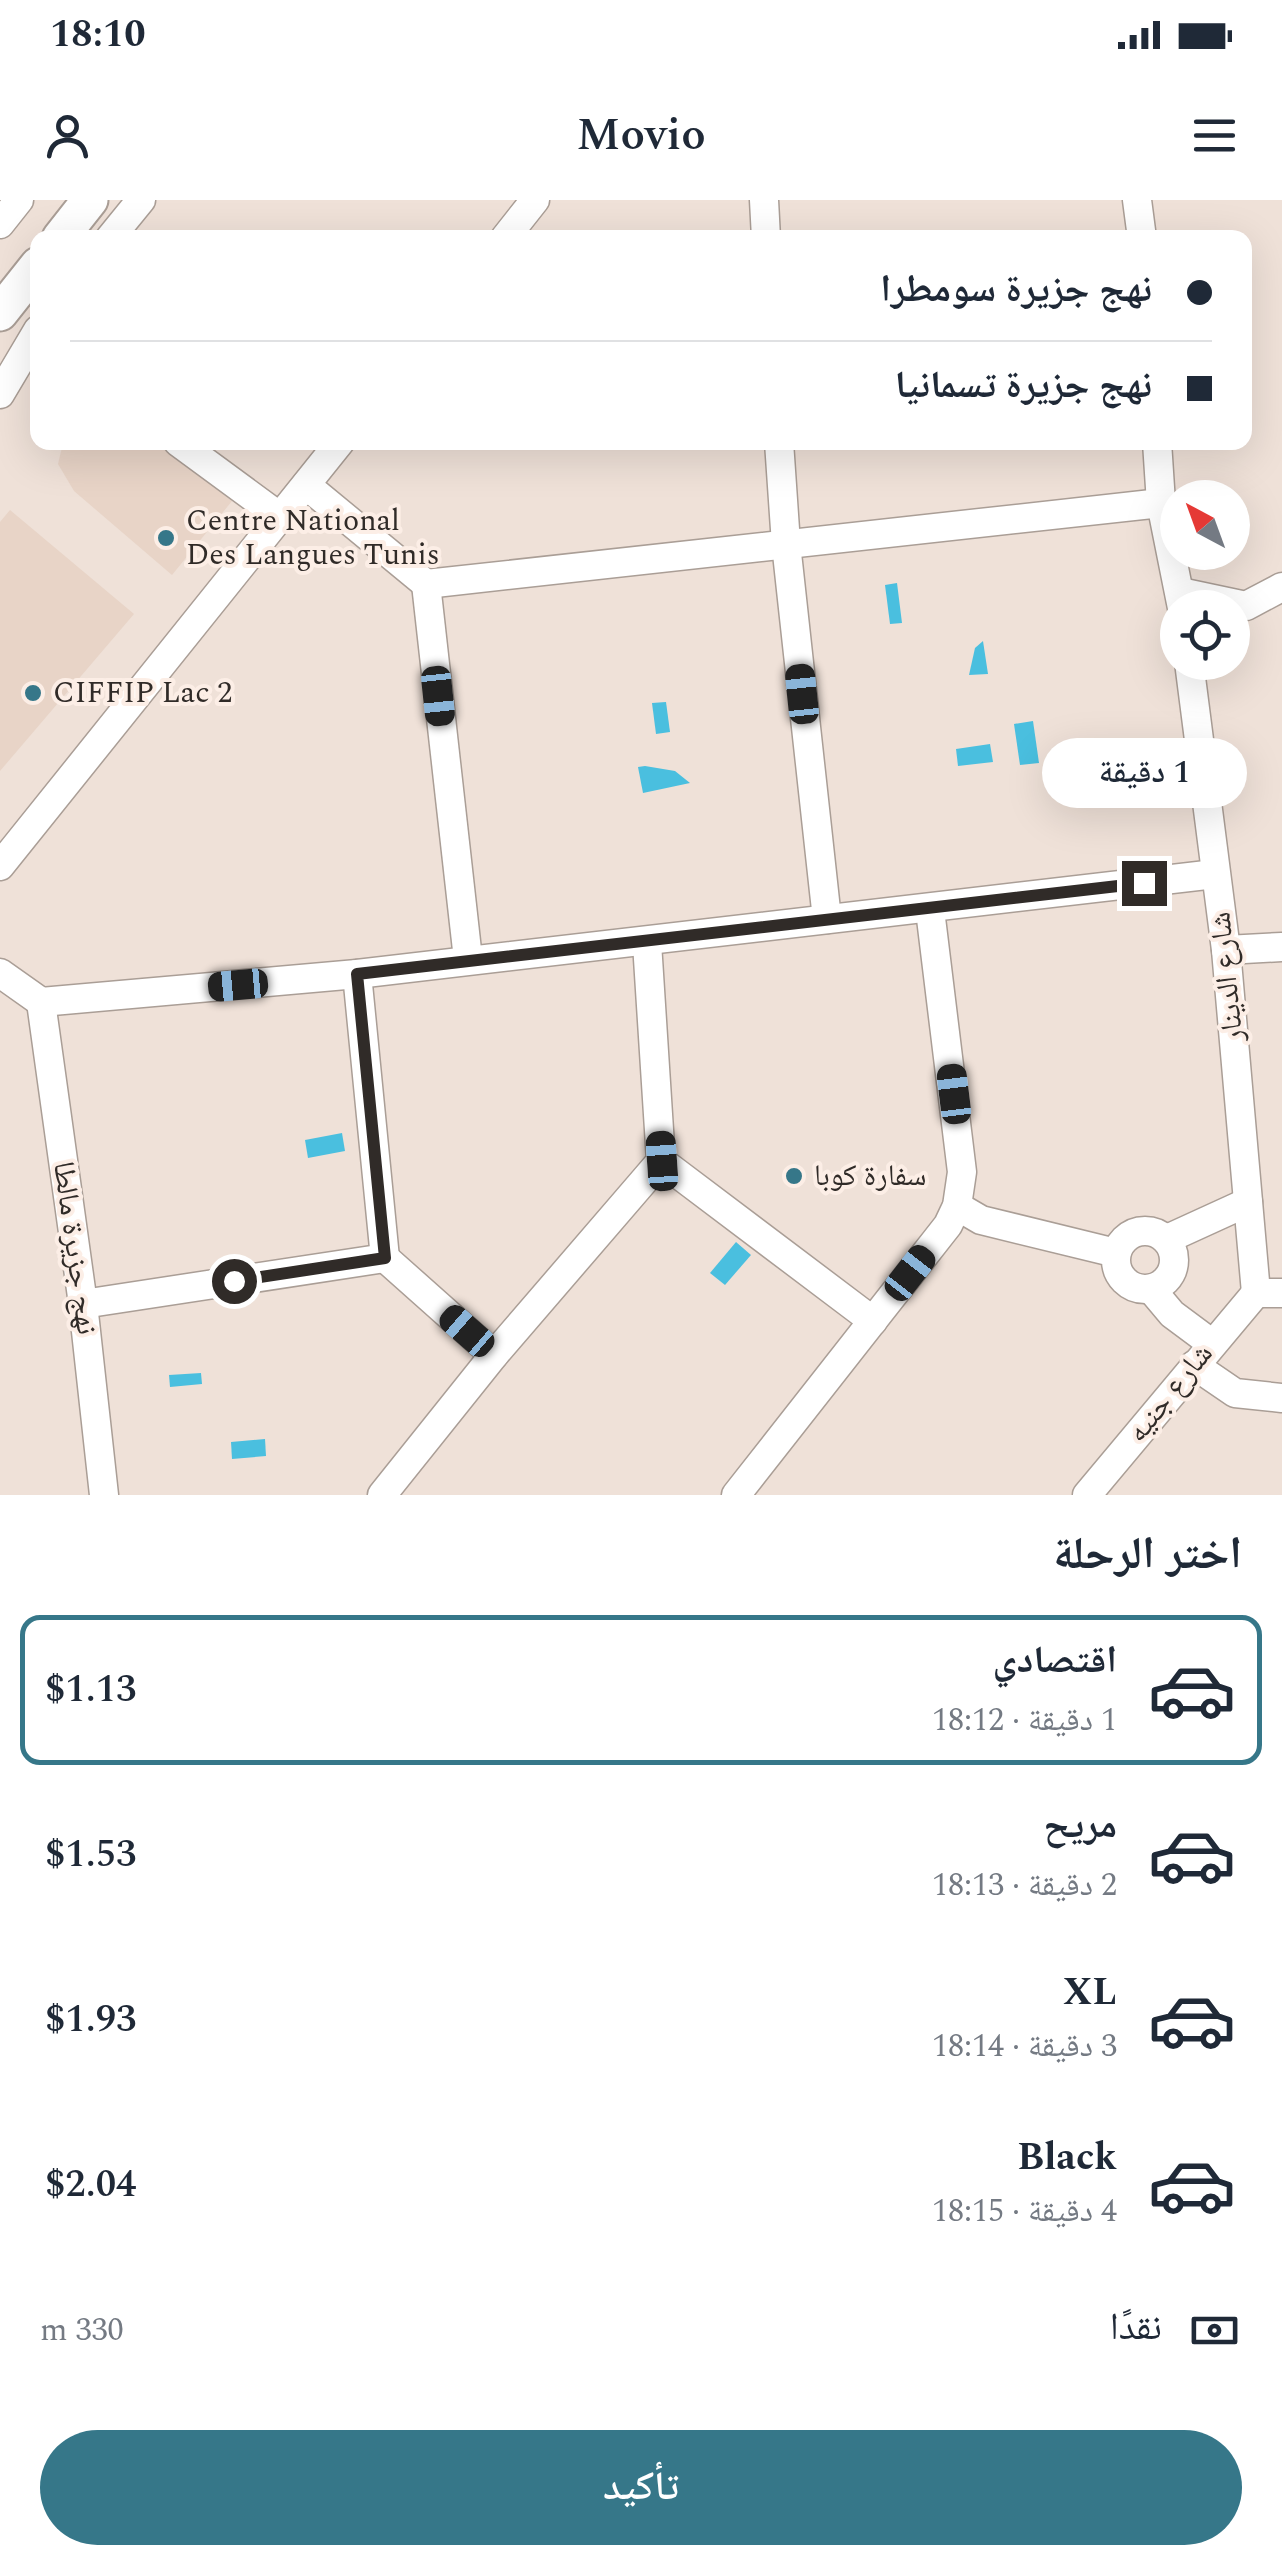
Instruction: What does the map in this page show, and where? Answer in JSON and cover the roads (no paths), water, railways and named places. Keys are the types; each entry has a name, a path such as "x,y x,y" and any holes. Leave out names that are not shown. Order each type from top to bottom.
{"main road":[{"path":"66,230 90,200"},
{"path":"0,313 30,275"}],"street":[{"path":"0,224 20,200"},
{"path":"117,230 141,200"},
{"path":"511,230 535,200"},
{"path":"764,200 766,230"},
{"path":"1137,200 1141,230"},
{"path":"0,394 30,346"},
{"path":"189,450 280,517"},
{"path":"0,866 334,450"},
{"path":"780,450 786,544 827,919"},
{"path":"426,584 1160,503 1157,450"},
{"path":"306,486 426,584 468,959"},
{"path":"1250,604 1282,587"},
{"name":"شارع الدينار","path":"1190,680 1226,950 1248,1202 1269,1293"},
{"path":"0,973 41,1002 357,974 1215,874"},
{"path":"736,1495 948,1225 958,1206 962,1172 930,910"},
{"path":"382,1495 494,1355 662,1161 647,942"},
{"path":"1226,950 1282,946"},
{"path":"357,974 385,1258 494,1355"},
{"name":"نهج جزيرة مالطا","path":"41,1002 83,1304 104,1495"},
{"path":"662,1161 872,1321"},
{"path":"1167,1239 1248,1202"},
{"path":"958,1206 981,1220 1116,1253"},
{"path":"1156,1232 1174,1250 1171,1274 1151,1289 1140,1289 1128,1284 1116,1265 1116,1253 1131,1233 1156,1232"},
{"path":"83,1304 385,1258"},
{"path":"1151,1289 1235,1393 1282,1398"},
{"name":"شارع جنيه","path":"1087,1495 1202,1354 1269,1293"}],"water":[{"path":"897,583 902,623 890,624 885,585"},
{"path":"983,641 988,674 969,675 975,648"},
{"path":"666,702 670,732 656,734 652,703"},
{"path":"1033,721 1039,763 1020,765 1014,724"},
{"path":"990,744 993,762 958,766 956,749"},
{"path":"638,767 675,771 690,783 643,793"},
{"path":"342,1133 345,1151 308,1158 305,1140"},
{"path":"736,1242 751,1255 725,1285 710,1273"},
{"path":"201,1373 202,1384 170,1387 169,1375"},
{"path":"265,1439 266,1456 232,1459 231,1442"}],"place":[{"name":"Centre National Des Langues Tunis","path":"166,538"},
{"name":"CIFFIP Lac 2","path":"33,693"},
{"name":"سفارة كوبا","path":"794,1176"}]}
